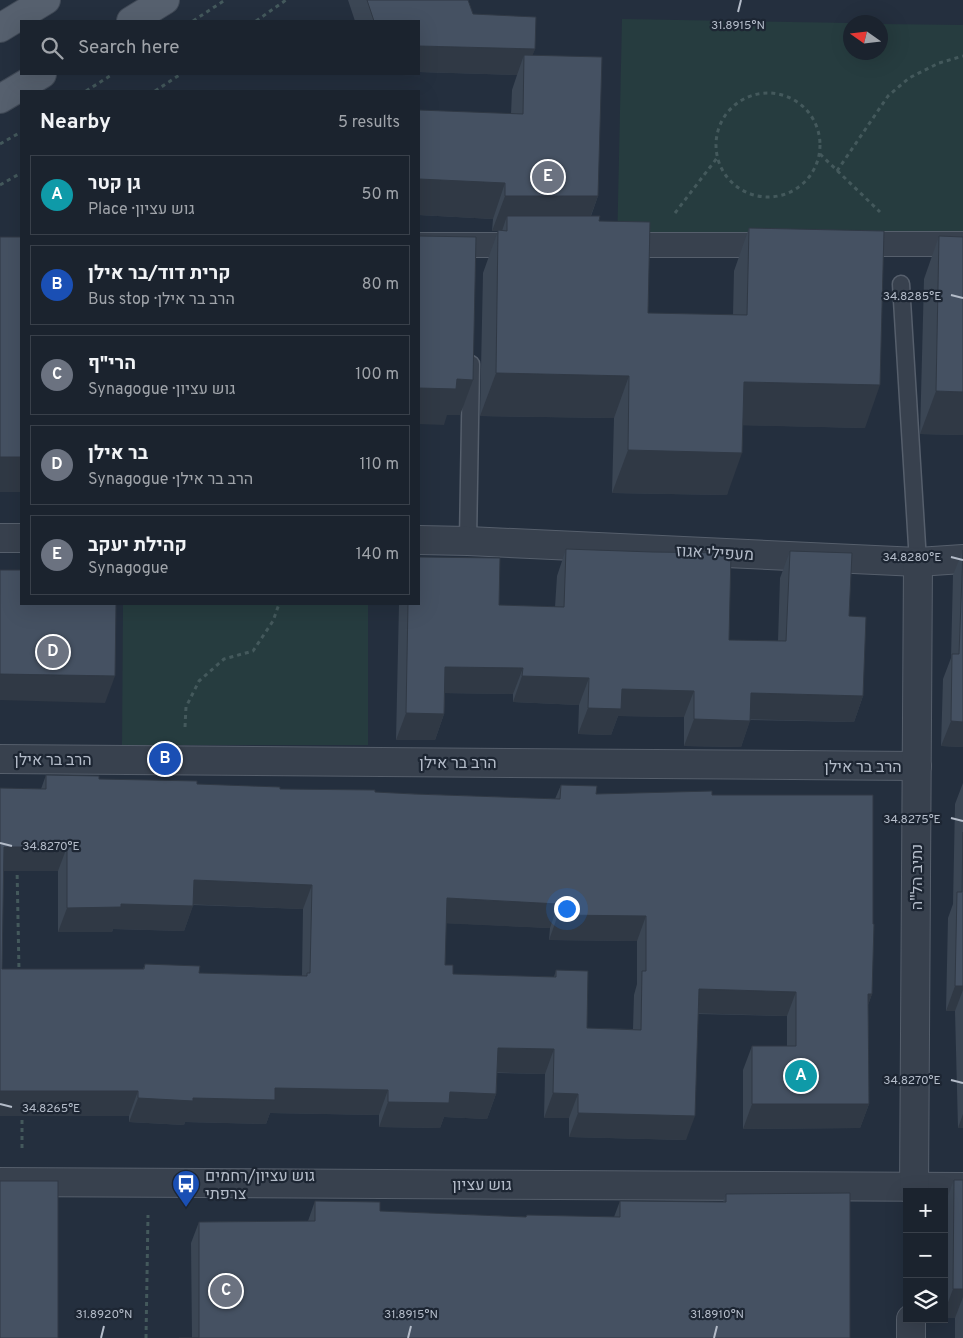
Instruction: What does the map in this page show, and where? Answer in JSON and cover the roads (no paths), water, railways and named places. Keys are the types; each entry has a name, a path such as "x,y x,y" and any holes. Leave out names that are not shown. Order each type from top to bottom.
{"main road":[{"path":"0,28 46,0"},
{"path":"133,20 165,0"},
{"path":"0,99 40,75"}],"street":[{"path":"593,245 796,244"},
{"path":"825,244 963,244"},
{"path":"420,245 544,245"},
{"path":"0,538 20,538"},
{"name":"מעפילי אגוז","path":"420,540 918,562 963,559"},
{"name":"נתיב הל\"ה","path":"914,1188 918,562"},
{"name":"הרב בר אילן","path":"0,759 917,766"},
{"name":"גוש עציון","path":"12,1182 903,1189"},
{"name":"גוש עציון","path":"938,1188 963,1187"},
{"path":"911,1323 911,1338"}],"lane":[{"path":"901,284 918,562"},
{"path":"468,541 472,353"}],"place":[{"name":"קהילת יעקב","path":"548,177"},
{"name":"בר אילן","path":"53,652"},
{"name":"קרית דוד/בר אילן","path":"165,759"},
{"name":"גן קטר","path":"801,1076"},
{"name":"גוש עציון/רחמים צרפתי","path":"186,1208"},
{"name":"הרי\"ף","path":"226,1291"}]}
